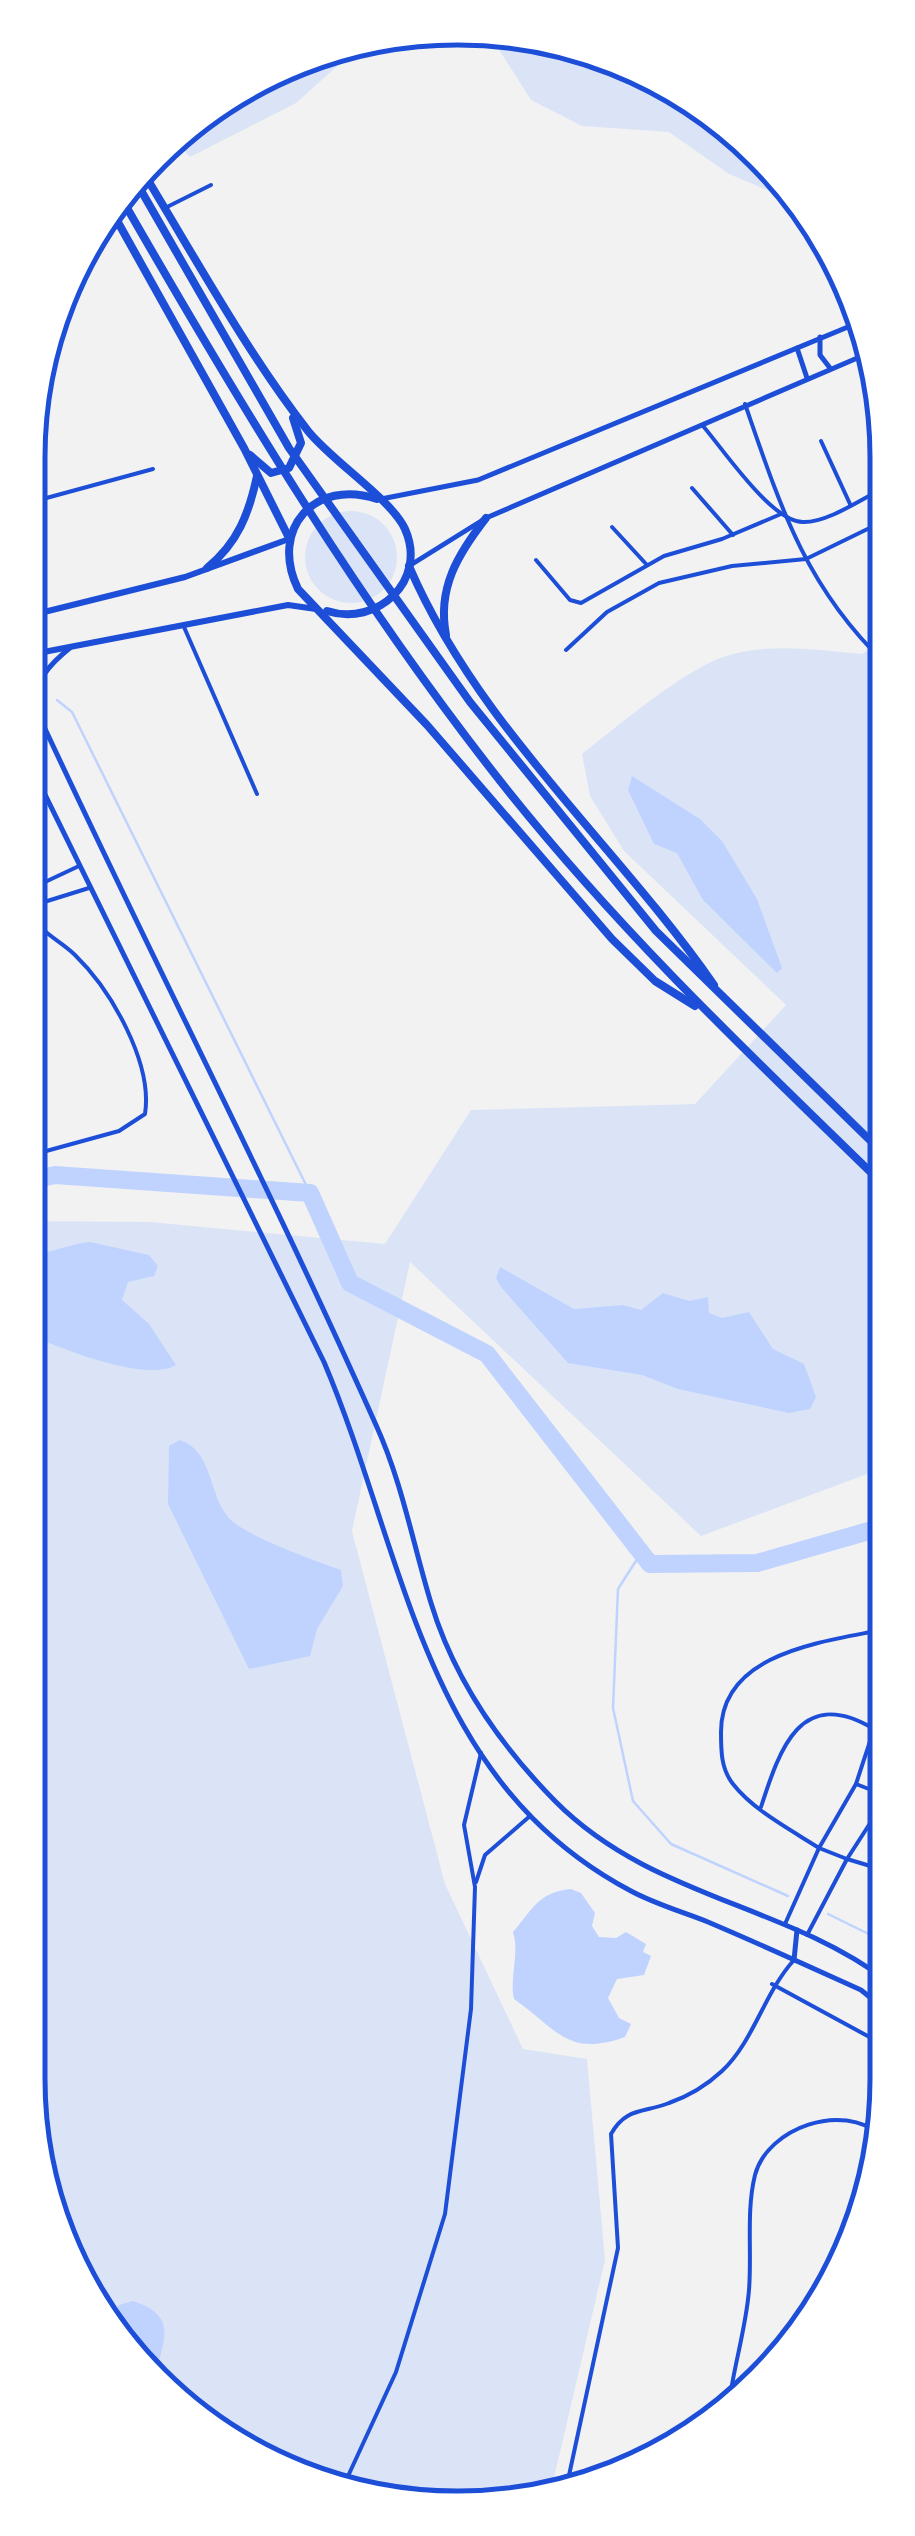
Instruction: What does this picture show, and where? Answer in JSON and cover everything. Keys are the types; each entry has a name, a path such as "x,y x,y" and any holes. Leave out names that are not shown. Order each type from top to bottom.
{"highway":[{"path":"150,183 287,404 327,455 404,528 410,566 448,644 563,800 671,924 725,1001"},
{"path":"141,193 288,448 470,702 674,950 870,1140"},
{"path":"128,209 255,430 334,554 502,782 657,964 870,1171"},
{"path":"118,223 258,476 289,539 291,574 298,588 322,610 612,939 655,981 708,1014"},
{"path":"244,448 271,473 289,468 302,443 287,404"},
{"path":"208,568 224,554 244,522 258,476"},
{"path":"289,539 308,508 324,498 360,493 377,499"},
{"path":"448,644 443,618 445,590 462,548 486,518"},
{"path":"322,610 340,616 376,610 392,599 410,566"}],"main road":[{"path":"45,611 208,568 289,539"},
{"path":"45,651 288,605 322,610"}],"street":[{"path":"165,208 211,186"},
{"path":"377,499 478,480 848,326"},
{"path":"820,337 820,355 830,368"},
{"path":"797,347 807,378"},
{"path":"410,566 486,518 857,357"},
{"path":"745,404 781,514 849,628 870,648"},
{"path":"701,423 781,514 806,522 870,495"},
{"path":"822,442 850,504"},
{"path":"45,499 152,469"},
{"path":"692,488 733,535"},
{"path":"536,560 575,604 647,565 781,514"},
{"path":"612,527 647,565"},
{"path":"566,650 607,612 676,577 806,559 870,527"},
{"path":"182,623 257,794"},
{"path":"45,672 74,645"},
{"path":"45,729 282,1218 379,1431 432,1606 462,1681 508,1750 558,1804 654,1874 784,1924 870,1968"},
{"path":"45,795 250,1219 324,1362 356,1437 424,1654 454,1716 530,1816 631,1892 794,1960 870,1997"},
{"path":"45,882 79,866"},
{"path":"45,902 90,888"},
{"path":"45,934 71,951 92,973 140,1063 148,1097 145,1114 119,1131 45,1151"},
{"path":"870,1633 778,1656 744,1678 728,1696 721,1724 725,1772 735,1787 819,1848 870,1866"},
{"path":"760,1808 783,1749 800,1725 817,1715 836,1712 870,1727"},
{"path":"784,1924 819,1848 856,1784 870,1741"},
{"path":"349,2476 396,2372 444,2214 471,2009 475,1887 464,1825 481,1753"},
{"path":"856,1784 870,1789"},
{"path":"475,1887 486,1855 530,1816"},
{"path":"807,1935 870,1823"},
{"path":"569,2475 618,2248 611,2134 628,2112 667,2104 699,2090 725,2069 772,1984 794,1960 797,1930"},
{"path":"772,1984 870,2037"},
{"path":"733,2385 749,2292 755,2174 765,2154 804,2126 828,2119 850,2120 866,2129"}],"shaded area":[{"path":"498,48 590,67 664,100 709,130 774,193 729,174 669,132 582,126 531,100"},
{"path":"342,62 296,103 190,157 183,150 186,147 251,100 300,76"},
{"path":"351,511 369,514 384,524 394,539 394,575 384,590 369,600 351,603 333,600 318,590 308,575 305,557 308,539 318,524 333,514"},
{"path":"774,648 862,654 870,648 870,1473 701,1536 410,1262 352,1531 445,1884 523,2049 587,2059 605,2260 554,2479 458,2491 404,2487 351,2477 300,2460 251,2436 206,2406 166,2370 130,2330 100,2285 76,2236 59,2185 49,2132 45,2078 45,1221 150,1222 385,1244 471,1110 695,1104 786,1005 624,851 590,796 582,754 670,687 723,657"}],"water":[{"path":"632,776 700,819 722,841 757,899 782,968 777,973 703,900 677,853 654,844 628,790"},
{"path":"90,1242 149,1255 158,1266 154,1276 128,1282 122,1300 149,1324 176,1365 145,1370 124,1367 45,1341 45,1252"},
{"path":"500,1267 574,1309 623,1305 641,1310 663,1293 689,1301 708,1297 709,1313 722,1318 749,1312 773,1349 804,1364 816,1397 810,1409 789,1413 678,1389 642,1375 568,1363 501,1287 496,1278"},
{"path":"180,1440 199,1453 222,1507 236,1524 281,1547 341,1570 343,1586 317,1629 310,1656 249,1669 168,1504 169,1446"},
{"path":"571,1889 581,1893 595,1913 592,1926 599,1937 616,1938 626,1932 646,1944 643,1952 651,1956 644,1975 617,1979 608,1998 619,2018 631,2024 625,2037 605,2043 575,2042 564,2037 514,1999 513,1932 542,1899"},
{"path":"133,2301 157,2314 164,2331 158,2362 130,2330 115,2309"}],"waterway":[{"path":"57,700 72,712 310,1193"},
{"path":"45,1177 310,1193 350,1283 487,1354 650,1564 757,1563 870,1531"},
{"path":"641,1553 618,1589 613,1708 633,1801 671,1844 788,1896"},
{"path":"828,1914 870,1935"}]}
